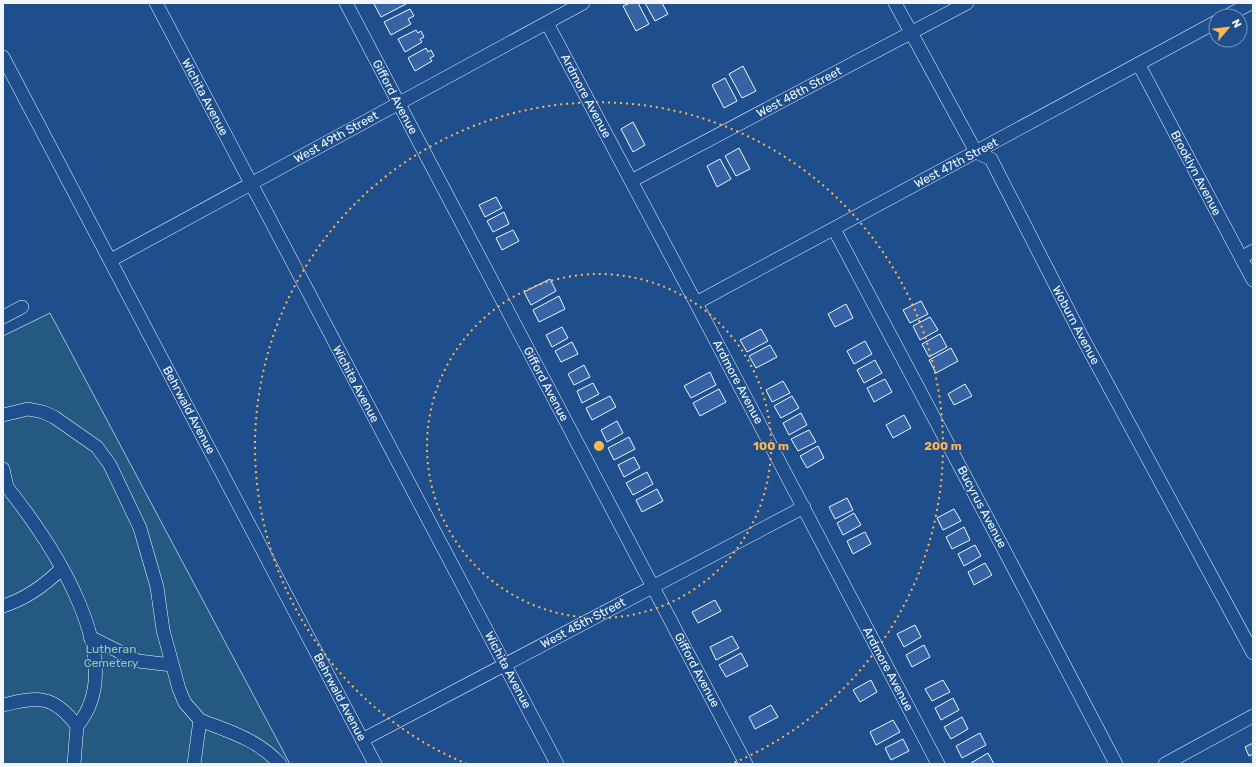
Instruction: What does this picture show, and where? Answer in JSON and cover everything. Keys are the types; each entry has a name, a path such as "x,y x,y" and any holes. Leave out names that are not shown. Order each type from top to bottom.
{"street":[{"name":"Wichita Avenue","path":"156,3 250,185 557,764"},
{"name":"Gifford Avenue","path":"346,3 746,764"},
{"name":"West 49th Street","path":"111,260 583,3"},
{"name":"Woburn Avenue","path":"895,3 976,152 991,159 1081,335 1253,653"},
{"name":"West 48th Street","path":"631,181 967,3"},
{"path":"1242,8 1251,3"},
{"name":"Ardmore Avenue","path":"546,22 804,507 938,764"},
{"name":"West 47th Street","path":"696,303 1208,26"},
{"name":"Behrwald Avenue","path":"3,57 6,72 111,260 375,764"},
{"name":"Brooklyn Avenue","path":"1139,65 1253,280"},
{"name":"Bucyrus Avenue","path":"834,229 1005,550 1116,764"},
{"path":"1241,258 1253,251"},
{"path":"3,317 22,307"},
{"path":"3,415 28,409 43,412 54,417 97,447 110,465 142,535 157,587 172,665 182,697 200,720 236,732 253,741 280,764"},
{"path":"3,469 5,486 46,542 86,619 95,658 96,681 87,712 76,726 74,764"},
{"name":"West 45th Street","path":"362,740 804,507"},
{"path":"3,606 19,600 36,590 61,569"},
{"path":"90,637 138,661 172,665"},
{"path":"3,705 29,699 45,700 59,706 76,726"},
{"path":"1165,764 1253,716"},
{"path":"194,764 200,720"}],"green space":[{"name":"Lutheran Cemetery","path":"50,313 290,764 3,764 3,336"}],"building":[{"path":"630,3 638,3 649,24 636,31 623,6"},
{"path":"645,3 662,3 668,14 655,21"},
{"path":"374,4 406,4 381,17"},
{"path":"410,9 414,16 408,19 411,24 391,35 384,22"},
{"path":"416,30 418,33 421,31 424,37 420,39 422,42 405,52 398,39"},
{"path":"426,48 428,52 431,50 434,56 430,58 432,61 415,71 408,58"},
{"path":"743,66 756,91 742,98 729,74"},
{"path":"725,78 737,101 724,108 712,85"},
{"path":"633,122 645,145 633,152 621,129"},
{"path":"739,148 750,169 736,176 725,156"},
{"path":"720,159 731,179 717,187 707,166"},
{"path":"496,197 502,208 485,217 479,205"},
{"path":"504,212 509,224 493,232 487,221"},
{"path":"513,230 519,241 502,250 496,238"},
{"path":"550,279 556,291 531,305 524,292"},
{"path":"559,296 565,309 539,322 533,310"},
{"path":"921,301 928,314 910,323 903,310"},
{"path":"846,304 853,318 835,327 828,314"},
{"path":"930,317 938,330 920,340 913,326"},
{"path":"562,327 568,338 552,347 546,335"},
{"path":"761,329 768,341 747,352 740,340"},
{"path":"940,334 947,347 929,357 922,344"},
{"path":"865,341 872,354 854,364 847,351"},
{"path":"572,342 578,354 561,362 555,351"},
{"path":"770,345 777,357 756,368 749,356"},
{"path":"951,348 958,361 936,373 929,360"},
{"path":"875,360 882,373 864,383 857,370"},
{"path":"584,365 590,377 574,385 568,374"},
{"path":"710,372 716,385 691,398 684,386"},
{"path":"885,379 892,392 874,402 867,388"},
{"path":"783,381 790,393 772,402 766,390"},
{"path":"593,383 599,394 582,403 577,391"},
{"path":"965,384 972,396 954,405 948,394"},
{"path":"719,389 726,402 700,416 693,403"},
{"path":"610,396 616,407 592,420 586,408"},
{"path":"792,396 799,408 781,418 774,406"},
{"path":"801,413 807,425 789,435 783,423"},
{"path":"904,415 911,428 893,438 886,425"},
{"path":"617,421 623,433 607,442 601,430"},
{"path":"809,430 816,442 798,451 791,439"},
{"path":"629,437 635,449 614,460 608,448"},
{"path":"818,446 824,458 807,468 800,456"},
{"path":"634,457 640,468 624,477 618,465"},
{"path":"647,472 653,484 633,495 626,483"},
{"path":"657,489 663,501 642,512 636,500"},
{"path":"847,498 853,510 835,519 829,507"},
{"path":"954,509 961,521 943,530 937,518"},
{"path":"854,513 861,525 843,535 837,523"},
{"path":"964,527 970,540 952,549 946,537"},
{"path":"865,532 871,544 853,554 847,541"},
{"path":"975,545 981,556 964,566 958,554"},
{"path":"985,563 992,575 974,585 968,572"},
{"path":"715,600 721,611 698,623 692,612"},
{"path":"915,625 921,637 904,647 897,634"},
{"path":"732,636 739,648 716,660 710,647"},
{"path":"924,645 930,657 912,667 906,655"},
{"path":"741,653 748,666 726,677 719,665"},
{"path":"871,680 877,692 860,702 853,690"},
{"path":"943,680 950,692 932,701 925,689"},
{"path":"953,698 959,710 941,720 935,708"},
{"path":"771,705 778,717 755,729 749,717"},
{"path":"962,717 968,729 951,739 944,727"},
{"path":"893,720 900,732 876,745 870,732"},
{"path":"980,733 986,745 962,758 956,746"},
{"path":"903,739 909,751 891,760 885,748"},
{"path":"1253,743 1253,754 1249,756 1245,747"},
{"path":"988,753 994,764 971,764 971,763"}]}
